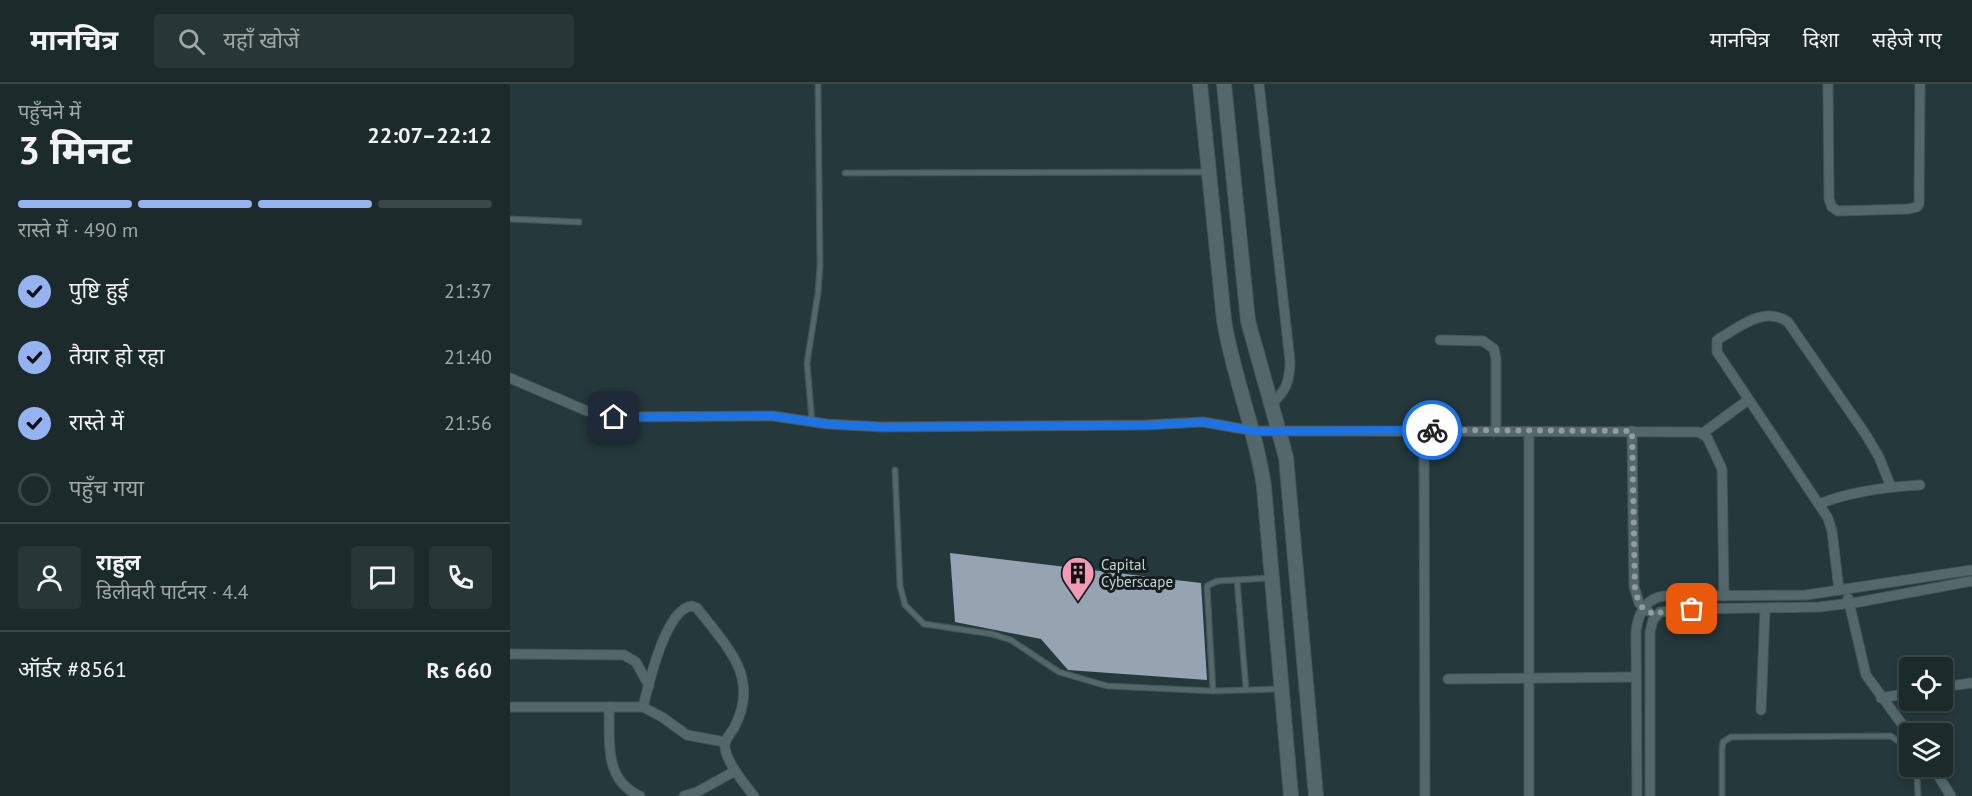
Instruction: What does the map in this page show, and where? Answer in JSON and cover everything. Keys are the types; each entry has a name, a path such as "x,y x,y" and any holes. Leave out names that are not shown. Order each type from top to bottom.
{"street":[{"path":"1200,84 1227,337 1254,431 1264,487 1292,796"},
{"path":"1224,84 1246,310 1280,431 1288,471 1316,796"},
{"path":"1259,84 1290,361 1285,391 1271,404"},
{"path":"1828,84 1829,199 1832,207 1838,211 1908,209 1917,207 1919,204 1920,84"},
{"path":"1891,487 1879,457 1866,435 1794,329 1783,318 1769,316 1754,318 1717,340 1717,352 1819,504 1832,531 1843,590 1850,603 1862,667 1871,685 1900,723"},
{"path":"1440,340 1483,341 1494,349 1496,430"},
{"path":"510,378 586,411 608,417 773,416 882,427 1155,425 1203,422 1254,431 1496,430 1703,433 1748,400"},
{"path":"1424,430 1425,796"},
{"path":"1528,431 1529,796"},
{"path":"1632,431 1634,586 1643,609 1656,615"},
{"path":"1703,433 1720,461 1724,478 1724,596"},
{"path":"1819,504 1840,497 1891,487 1920,485"},
{"path":"1637,796 1636,631 1643,609 1660,596 1806,595 1972,570"},
{"path":"1650,796 1650,632 1656,615 1665,610 1765,609 1850,603 1972,581"},
{"path":"643,707 663,641 671,625 681,610 692,606 697,608 732,656 742,678 741,709 738,721 725,742 725,748 735,771 754,796"},
{"path":"1761,710 1765,609"},
{"path":"510,654 624,655 636,662 649,686"},
{"path":"1448,679 1636,677"},
{"path":"1953,685 1972,682"},
{"path":"1881,698 1899,695"},
{"path":"609,706 613,770 621,784 640,796"},
{"path":"510,707 643,707 687,735 725,742"},
{"path":"684,796 698,792 735,771"},
{"path":"1939,777 1951,796"}],"lane":[{"path":"812,421 807,363 820,266 818,84"},
{"path":"845,172 1208,172"},
{"path":"510,219 579,222"},
{"path":"896,470 900,586 905,605 924,624 992,634 1011,640 1059,672 1107,686 1213,691 1282,689"},
{"path":"1213,691 1205,591 1210,583 1272,578"},
{"path":"1237,580 1246,689"},
{"path":"1722,796 1722,749 1727,738 1899,736"},
{"path":"1895,738 1899,743"},
{"path":"1917,777 1918,796"}],"building":[{"name":"Capital Cyberscape","path":"950,553 1201,583 1207,680 1068,670 1041,639 955,622"}],"way so far":[{"path":"1432,430 1632,431 1635,593 1643,609 1656,615 1665,610 1692,609"}],"place":[{"name":"Capital Cyberscape","path":"1078,602"}],"route":[{"path":"614,417 773,416 827,424 882,427 1155,425 1203,422 1254,431 1432,430"}]}
